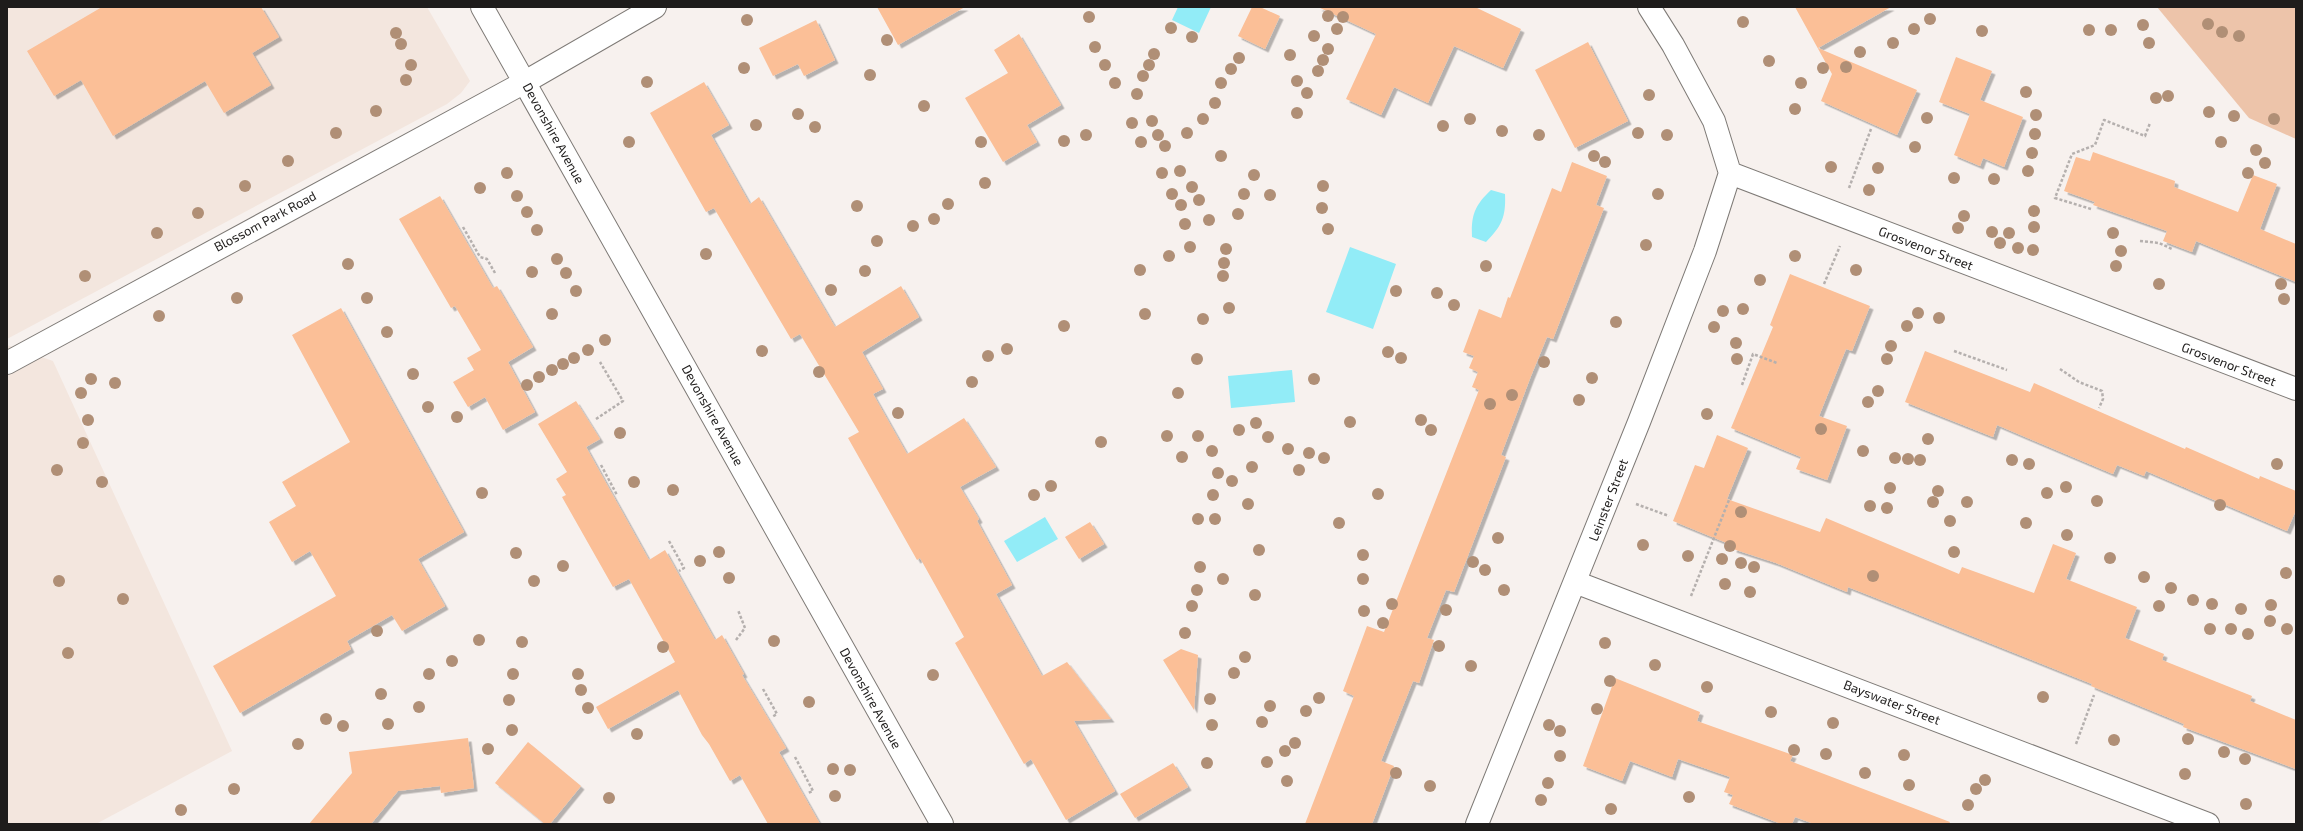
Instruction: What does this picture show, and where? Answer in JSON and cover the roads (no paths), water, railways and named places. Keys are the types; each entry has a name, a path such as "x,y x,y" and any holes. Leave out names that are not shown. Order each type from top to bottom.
{"street":[{"name":"Devonshire Avenue","path":"482,7 942,824"},
{"name":"Blossom Park Road","path":"7,363 525,82 655,7"},
{"path":"1649,7 1677,52 1714,121 1730,174"},
{"name":"Grosvenor Street","path":"1730,174 2296,389"},
{"name":"Leinster Street","path":"1477,824 1575,582 1705,251 1730,174"},
{"name":"Bayswater Street","path":"1575,582 2208,824"}],"water":[{"path":"1178,7 1211,7 1199,33 1172,20"},
{"path":"1491,190 1505,194 1505,209 1502,221 1496,231 1486,242 1472,237 1472,222 1475,211 1481,201"},
{"path":"1350,247 1396,264 1373,329 1326,312"},
{"path":"1292,370 1295,402 1231,408 1228,376"},
{"path":"1045,517 1058,539 1017,562 1004,541"}]}
